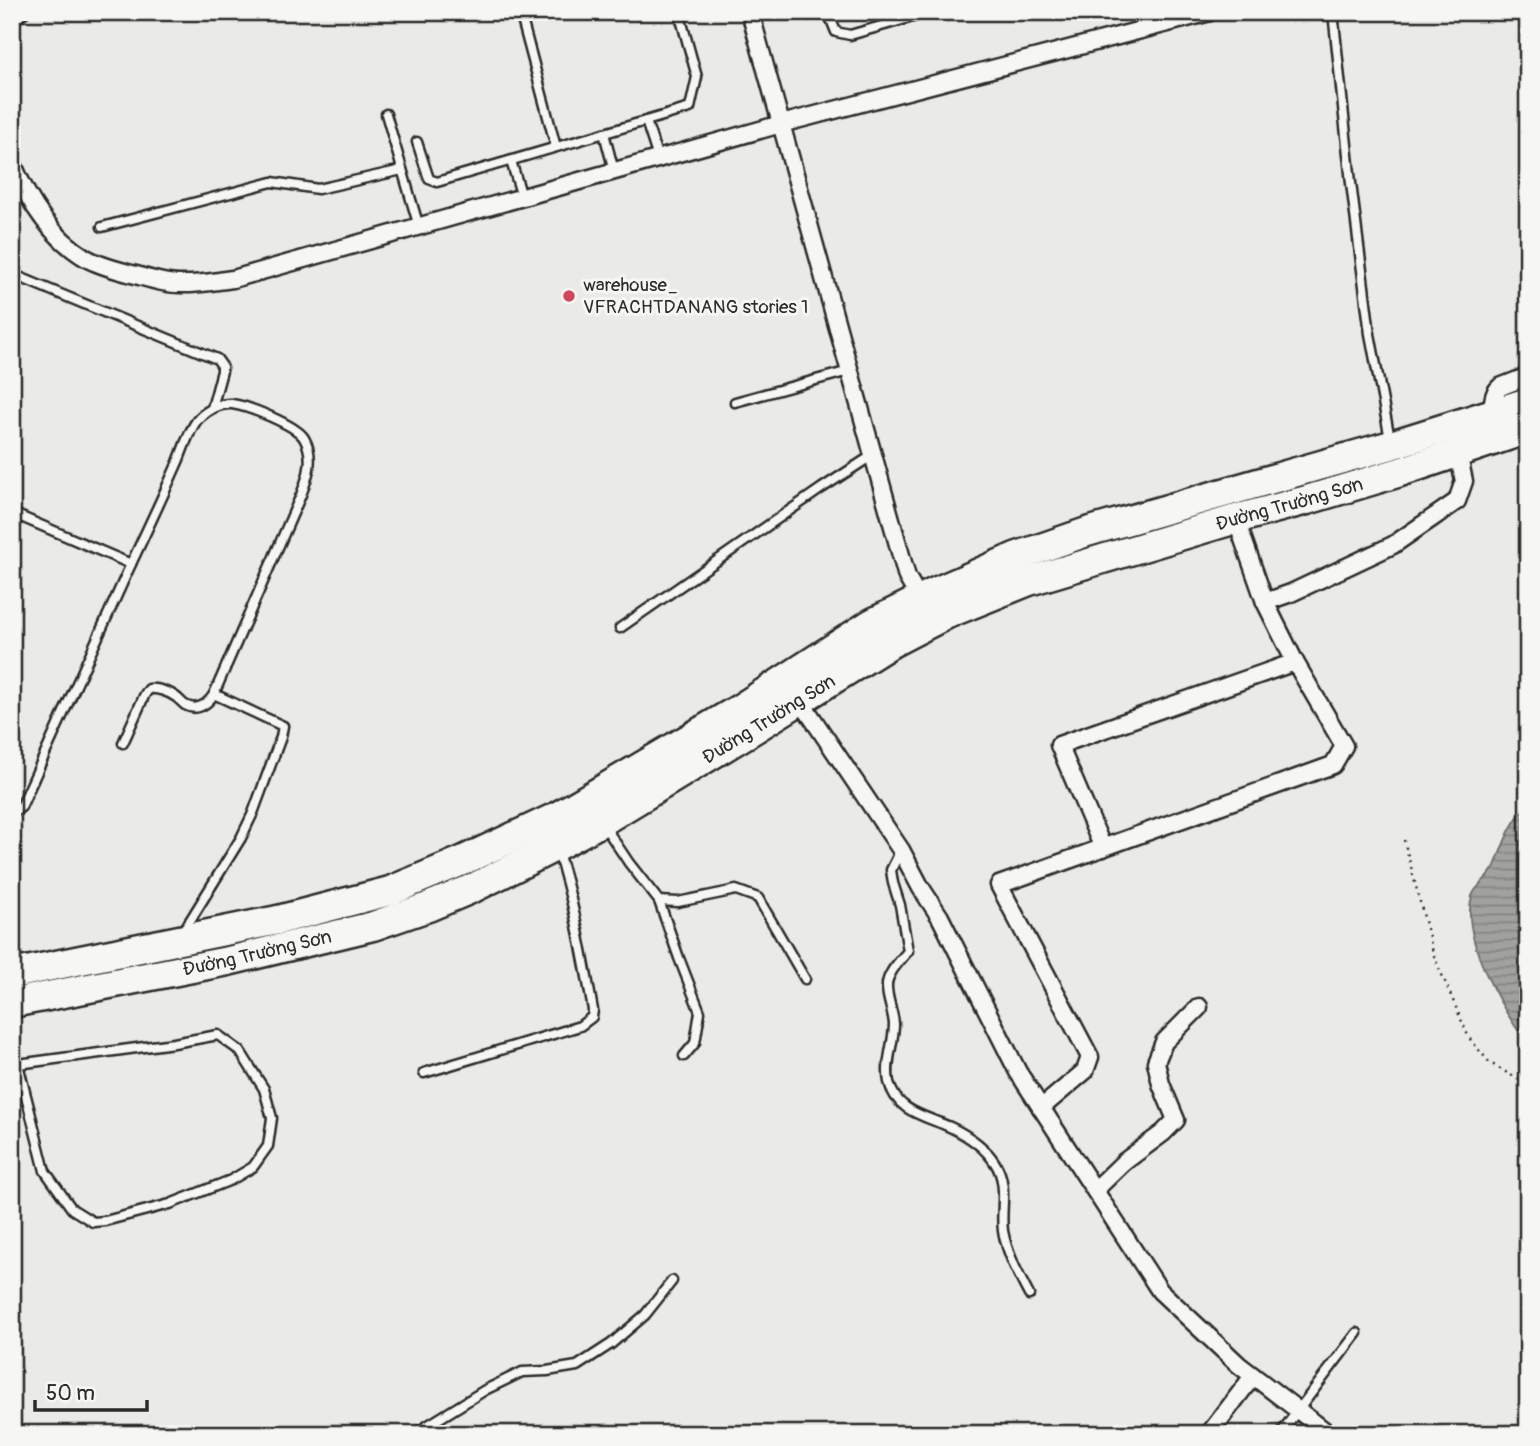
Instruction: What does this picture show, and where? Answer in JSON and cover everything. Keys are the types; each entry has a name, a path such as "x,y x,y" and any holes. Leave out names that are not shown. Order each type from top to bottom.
{"highway":[{"name":"Đường Trường Sơn","path":"12,974 278,920 390,891 556,817 739,709 872,623 1015,558 1087,532 1391,445 1528,401"},
{"name":"Đường Trường Sơn","path":"12,1003 228,961 400,918 556,847 893,642 988,596 1029,581 1320,496 1528,429"}],"street":[{"path":"751,12 907,577 920,600"},
{"path":"12,162 34,207 58,235 87,258 125,272 178,284 233,279 781,124 1210,12"},
{"path":"1492,413 1496,391 1528,376"},
{"path":"1265,602 1291,593 1393,544 1457,501 1465,481 1458,453"},
{"path":"1041,1108 1085,1071 1090,1057 999,885 1333,765 1344,746 1295,662 1265,602 1236,519"},
{"path":"1103,848 1059,745 1295,662"},
{"path":"800,700 901,850 940,917 1018,1072 1160,1291 1238,1365 1329,1434"},
{"path":"1095,1190 1124,1162 1177,1120 1161,1084 1156,1062 1164,1042 1199,1007"},
{"path":"1209,1434 1253,1376"}],"lane":[{"path":"12,18 25,12"},
{"path":"520,12 556,147"},
{"path":"417,142 429,179 438,182 690,108 697,77 679,12"},
{"path":"828,12 835,32 850,35 930,12"},
{"path":"1333,12 1370,334 1391,445"},
{"path":"386,114 419,227"},
{"path":"646,121 658,158"},
{"path":"604,134 614,171"},
{"path":"511,161 522,197"},
{"path":"102,227 272,182 318,189 402,170"},
{"path":"12,274 217,359 222,370 212,408"},
{"path":"735,402 849,371"},
{"path":"12,813 21,807 197,420 212,408 230,404 257,410 303,437 309,454 310,470 301,495 214,694 207,704 194,708 183,704 175,696 149,689 122,743"},
{"path":"620,628 873,455"},
{"path":"12,513 131,564"},
{"path":"178,940 241,838 253,813 284,726 214,694"},
{"path":"601,822 659,901 700,1012 695,1043 684,1056"},
{"path":"424,1073 580,1026 592,1017 576,914 556,847"},
{"path":"901,850 891,870 908,951 888,979 887,988 894,1027 889,1057 889,1082 893,1093 906,1108 964,1135 975,1142 995,1163 1003,1187 1002,1216 1006,1243 1029,1294"},
{"path":"659,901 678,902 736,890 758,898 805,979"},
{"path":"218,1035 240,1051 264,1089 272,1118 268,1146 253,1167 231,1180 170,1204 93,1222 72,1209 45,1171 15,1062 174,1043 218,1035"},
{"path":"414,1434 485,1390 522,1373 577,1366 611,1344 645,1315 672,1281"},
{"path":"1280,1434 1357,1333"}],"path":[{"path":"1404,840 1434,956 1469,1038 1490,1063 1528,1085"}],"shaded area":[{"path":"1528,805 1528,1044 1486,974 1472,933 1470,913 1474,892 1493,870 1512,826"}],"place":[{"name":"warehouse_ VFRACHTDANANG stories 1","path":"569,296"}]}
